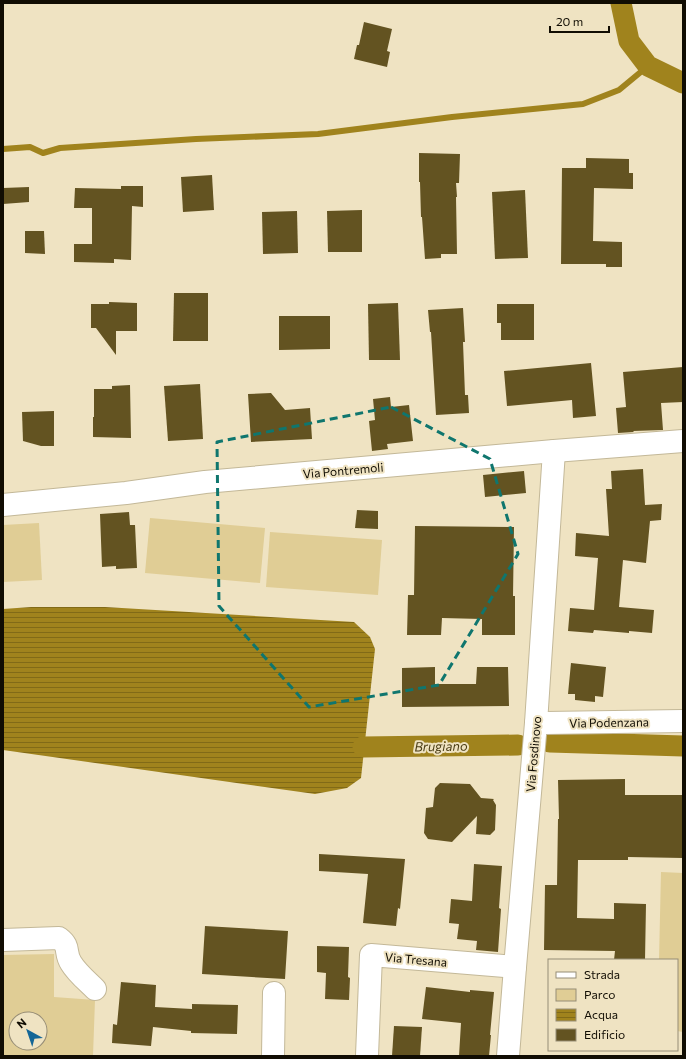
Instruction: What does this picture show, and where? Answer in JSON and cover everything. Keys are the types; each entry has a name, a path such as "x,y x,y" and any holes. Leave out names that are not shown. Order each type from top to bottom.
{"street":[{"name":"Via Pontremoli","path":"3,505 205,482 683,441"},
{"name":"Via Fosdinovo","path":"508,1056 536,723 554,451"},
{"name":"Via Podenzana","path":"536,723 683,721"},
{"path":"3,940 58,938 65,943 70,962 95,989"},
{"name":"Via Tresana","path":"367,1056 371,955 515,967"},
{"path":"273,1056 274,993"}],"highlighted area":[{"path":"391,407 490,459 518,554 439,685 309,707 219,606 217,442"}],"green space":[{"path":"150,518 265,528 260,583 145,573"},
{"path":"39,523 42,580 3,582 3,525"},
{"path":"270,532 382,540 378,595 266,587"},
{"path":"661,872 683,873 683,1032 678,1031 678,959 659,959"},
{"path":"54,954 54,997 95,1000 93,1056 3,1056 3,955"}],"water":[{"path":"31,607 105,607 354,622 370,637 375,649 361,778 347,788 315,794 3,750 3,609"}],"building":[{"path":"364,22 392,29 387,51 390,52 387,67 354,59"},
{"path":"419,153 460,154 459,183 456,183 457,254 441,254 441,258 425,259 419,182"},
{"path":"586,158 629,159 629,173 633,173 633,189 594,188 593,241 622,242 622,267 606,267 606,264 561,264 562,168 586,168"},
{"path":"212,175 214,210 183,212 181,177"},
{"path":"121,186 143,186 143,207 132,206 131,260 114,259 114,263 74,262 74,244 92,244 92,208 74,208 75,188 121,189"},
{"path":"29,187 29,202 3,204 3,188"},
{"path":"525,190 528,258 495,259 492,192"},
{"path":"362,210 362,252 328,252 327,211"},
{"path":"297,211 298,253 263,254 262,212"},
{"path":"25,231 44,231 45,254 25,253"},
{"path":"174,293 208,293 208,341 173,341"},
{"path":"109,302 137,303 137,331 116,331 116,355 96,328 91,328 91,304 109,304"},
{"path":"398,303 400,360 369,360 368,304"},
{"path":"497,304 534,304 534,340 501,340 501,323 497,323"},
{"path":"463,308 465,342 463,342 465,395 468,395 469,413 436,415 431,332 428,310"},
{"path":"279,316 330,316 330,349 279,350"},
{"path":"591,363 596,416 573,418 572,400 507,406 504,371"},
{"path":"683,367 683,402 661,403 663,430 618,433 616,408 626,407 623,372"},
{"path":"200,384 203,439 168,441 164,386"},
{"path":"130,385 131,438 93,437 94,389 112,389 112,386"},
{"path":"271,393 285,410 310,408 312,439 251,442 248,394"},
{"path":"390,397 391,407 409,405 413,441 387,444 388,449 372,451 369,421 375,420 373,399"},
{"path":"54,411 54,446 41,446 23,441 22,412"},
{"path":"643,469 645,505 662,504 661,520 650,521 646,563 623,560 619,607 654,610 652,633 594,630 593,633 568,631 570,608 594,610 598,558 575,556 576,533 609,536 606,489 612,489 611,471"},
{"path":"524,471 526,493 485,497 483,475"},
{"path":"357,510 378,511 378,529 355,528"},
{"path":"129,512 130,525 135,525 137,568 116,569 116,566 102,567 100,514"},
{"path":"415,526 514,527 513,596 515,596 515,635 482,635 482,619 442,618 441,635 407,635 408,595 414,595"},
{"path":"571,663 606,667 603,697 595,696 595,702 575,700 575,694 568,694"},
{"path":"435,667 435,684 476,684 477,667 508,667 509,706 402,707 402,668"},
{"path":"625,779 625,795 683,795 683,858 628,857 628,860 578,860 577,918 614,919 614,903 646,904 645,959 614,959 615,951 544,950 545,885 557,885 559,819 558,780"},
{"path":"440,783 470,784 481,798 494,799 493,800 496,805 495,830 490,835 476,834 477,816 452,842 428,839 424,833 426,808 433,807 435,788"},
{"path":"319,854 405,859 400,909 398,908 396,926 363,923 368,874 319,871"},
{"path":"474,864 502,866 498,952 476,950 477,941 457,939 459,924 449,923 451,899 472,901"},
{"path":"205,926 288,931 285,979 202,974"},
{"path":"317,946 349,947 349,1000 325,999 326,973 317,972"},
{"path":"121,982 156,985 155,1007 192,1009 192,1004 238,1005 237,1034 191,1033 191,1031 153,1027 151,1046 112,1043 113,1024 117,1025"},
{"path":"426,987 470,992 470,990 494,992 489,1056 459,1056 461,1023 422,1019"},
{"path":"394,1026 422,1027 420,1056 392,1056"}],"waterway":[{"name":"Brugiano","path":"621,3 629,41 648,66 683,83"},
{"path":"3,149 30,147 43,153 60,148 196,139 318,134 452,117 583,104 619,90 648,66"},
{"name":"Brugiano","path":"550,742 683,746"},
{"name":"Brugiano","path":"363,747 518,745"}]}
